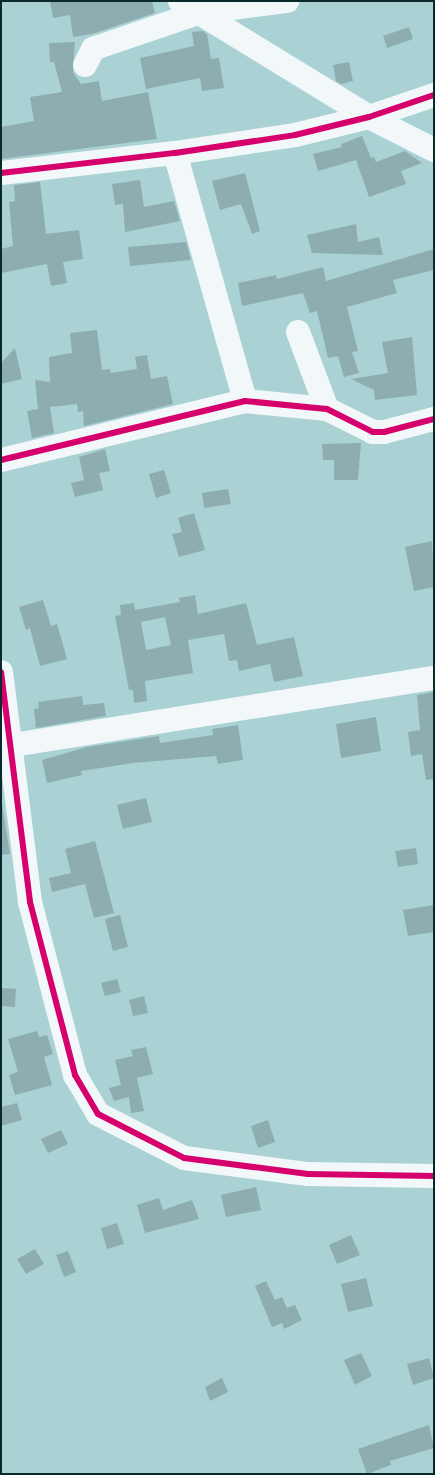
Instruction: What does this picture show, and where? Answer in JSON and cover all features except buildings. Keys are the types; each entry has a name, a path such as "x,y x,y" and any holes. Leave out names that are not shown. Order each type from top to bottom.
{"street":[{"path":"180,1 201,12 369,117 434,150"},
{"path":"85,65 93,49 98,46 201,12 287,1"},
{"path":"1,173 175,153 295,134 369,117 434,95"},
{"path":"175,153 245,401"},
{"path":"298,332 327,409"},
{"path":"1,460 245,401 327,409 373,432 384,432 434,419"},
{"path":"1,672 7,745 30,902 75,1075 98,1114 184,1158 308,1174 434,1176"},
{"path":"7,745 434,678"}],"cycle path":[{"path":"1,173 175,153 295,135 369,117 434,95"},
{"path":"1,460 245,401 327,409 373,432 384,432 434,419"},
{"path":"1,672 30,902 75,1075 98,1114 184,1158 308,1174 434,1176"}]}
